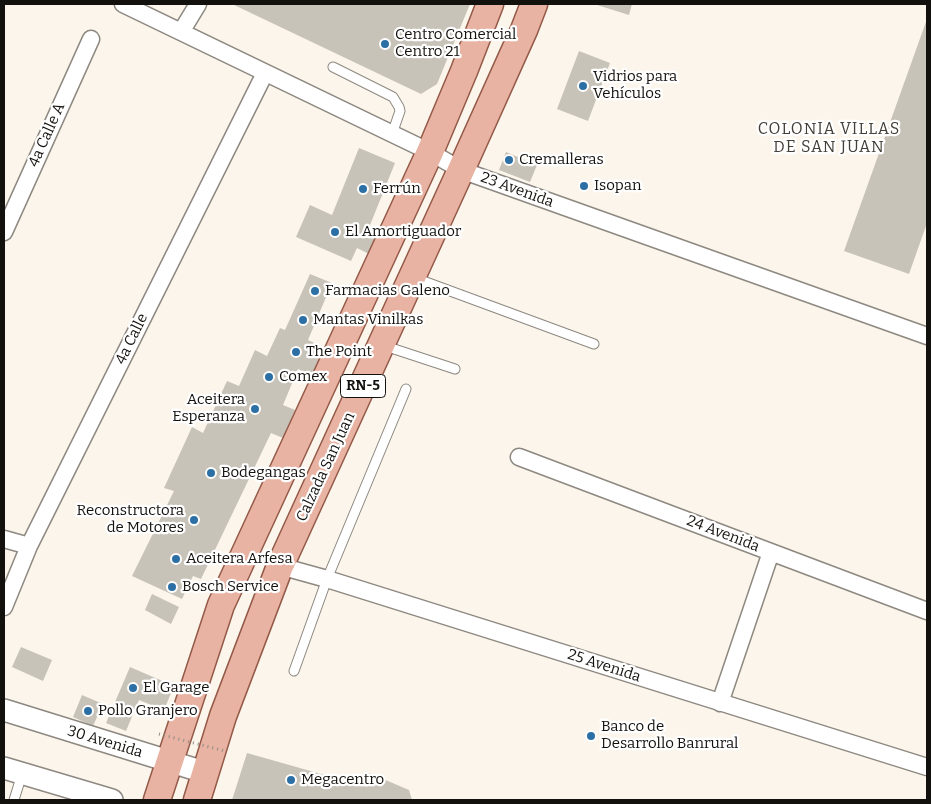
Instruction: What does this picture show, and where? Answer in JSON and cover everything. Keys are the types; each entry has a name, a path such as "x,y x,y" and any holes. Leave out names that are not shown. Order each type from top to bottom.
{"main road":[{"name":"RN-5","path":"157,800 221,604 430,152 490,4"},
{"name":"Calzada San Juan","path":"197,800 207,773 223,716 280,566 382,345 534,4"}],"street":[{"name":"23 Avenida","path":"123,4 430,152 461,170 927,336"},
{"path":"181,32 198,4"},
{"name":"4a Calle A","path":"4,232 91,39"},
{"name":"4a Calle","path":"4,607 29,546 265,73"},
{"name":"24 Avenida","path":"519,458 927,611"},
{"path":"4,538 29,546"},
{"path":"720,703 771,552"},
{"name":"25 Avenida","path":"280,566 328,579 927,767"},
{"name":"30 Avenida","path":"4,710 207,773"},
{"path":"10,773 112,800"}],"lane":[{"path":"333,68 393,97 400,111 392,134"},
{"path":"412,277 594,344"},
{"path":"382,345 455,369"},
{"path":"294,671 328,579 406,389"},
{"path":"10,773 14,800"}],"path":[{"path":"159,734 225,751"}],"building":[{"name":"Centro Comercial Centro 21","path":"232,4 470,4 437,84 421,94"},
{"path":"594,4 632,4 629,15"},
{"path":"927,19 927,223 909,274 844,251"},
{"name":"Vidrios para Vehículos","path":"579,51 610,63 588,121 557,109"},
{"path":"359,148 395,163 368,230 378,234 369,254 357,248 351,261 296,237 310,205 332,215"},
{"path":"506,152 537,165 530,182 499,170"},
{"path":"310,274 332,283 308,340 325,348 313,376 298,369 283,405 295,410 283,438 271,433 201,579 193,576 182,599 132,576 174,491 164,488 192,427 203,433 227,381 239,386 255,350 267,356 280,328 285,330"},
{"path":"152,594 179,607 171,624 145,610"},
{"path":"21,647 52,660 43,681 12,667"},
{"name":"El Garage","path":"130,667 174,686 164,710 139,700 126,731 106,723"},
{"name":"Pollo Granjero","path":"82,695 103,704 93,726 73,717"},
{"name":"Megacentro","path":"247,753 367,787 369,773 409,790 412,800 232,800"}],"place":[{"name":"Centro Comercial Centro 21","path":"385,44"},
{"name":"Vidrios para Vehículos","path":"583,86"},
{"name":"Cremalleras","path":"509,160"},
{"name":"Isopan","path":"584,186"},
{"name":"Ferrún","path":"363,189"},
{"name":"El Amortiguador","path":"335,232"},
{"name":"Farmacias Galeno","path":"315,291"},
{"name":"Mantas Vinilkas","path":"303,320"},
{"name":"The Point","path":"296,352"},
{"name":"Comex","path":"269,377"},
{"name":"Aceitera Esperanza","path":"255,409"},
{"name":"Bodegangas","path":"211,473"},
{"name":"Reconstructora de Motores","path":"194,520"},
{"name":"Aceitera Arfesa","path":"176,559"},
{"name":"Bosch Service","path":"172,587"},
{"name":"El Garage","path":"133,688"},
{"name":"Pollo Granjero","path":"88,711"},
{"name":"Banco de Desarrollo Banrural","path":"591,736"},
{"name":"Megacentro","path":"291,780"}],"district":[{"name":"COLONIA VILLAS DE SAN JUAN","path":"829,139"}]}
